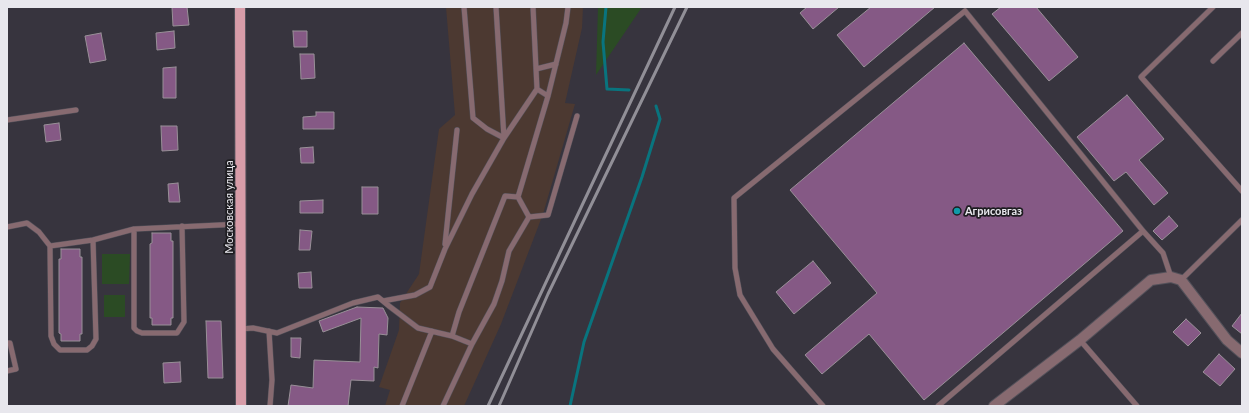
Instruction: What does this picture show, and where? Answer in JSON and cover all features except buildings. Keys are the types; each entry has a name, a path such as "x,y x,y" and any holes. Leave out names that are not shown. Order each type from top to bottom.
{"main road":[{"name":"Московская улица","path":"240,7 241,406"}],"street":[{"path":"994,406 1080,340 1151,280 1176,278 1227,340 1242,353"}],"lane":[{"path":"464,7 473,118 487,129 504,138"},
{"path":"496,7 504,138"},
{"path":"382,301 415,295 430,287 444,249 472,194 504,138 537,89 533,7"},
{"path":"529,217 518,197 548,96 566,23 568,7"},
{"path":"1213,7 1141,77 1242,191"},
{"path":"823,406 773,349 740,295 735,268 734,198 965,11 1143,231 1163,253 1176,278 1242,220"},
{"path":"1213,61 1242,33"},
{"path":"536,69 556,64"},
{"path":"537,89 548,96"},
{"path":"7,120 76,110"},
{"path":"529,217 548,215 577,116"},
{"path":"444,249 457,130"},
{"path":"452,336 461,305 505,196 518,197"},
{"path":"443,406 472,344 494,304 502,281 509,251 529,217"},
{"path":"7,227 27,223 39,232 50,246 51,336 54,344 60,350 87,350 92,346 96,339 93,240"},
{"path":"50,246 93,240 134,229 241,224"},
{"path":"134,229 134,328 142,334 177,332 184,322 182,226"},
{"path":"938,406 1143,231"},
{"path":"241,329 253,328 277,333 352,303 378,297 418,328 452,336 472,344"},
{"path":"269,331 272,380 270,406"},
{"path":"402,406 432,331"},
{"path":"1080,340 1137,406"},
{"path":"7,343 10,343 16,369 7,371"}],"shaded area":[{"path":"446,7 583,7 582,28 565,103 575,104 543,214 501,324 464,406 385,406 390,390 379,387 399,330 400,303 419,274 439,129 455,115"}],"green space":[{"path":"598,7 642,7 596,75"},
{"path":"102,254 130,254 129,284 102,284"},
{"path":"104,295 125,295 125,317 104,317"}],"waterway":[{"path":"606,7 603,42 607,89 629,90"},
{"path":"570,406 584,342 642,177 660,119 656,106"}],"railway":[{"path":"488,406 675,7"},
{"path":"499,406 548,294 687,7"}],"place":[{"name":"Агрисовгаз","path":"957,211"}]}
